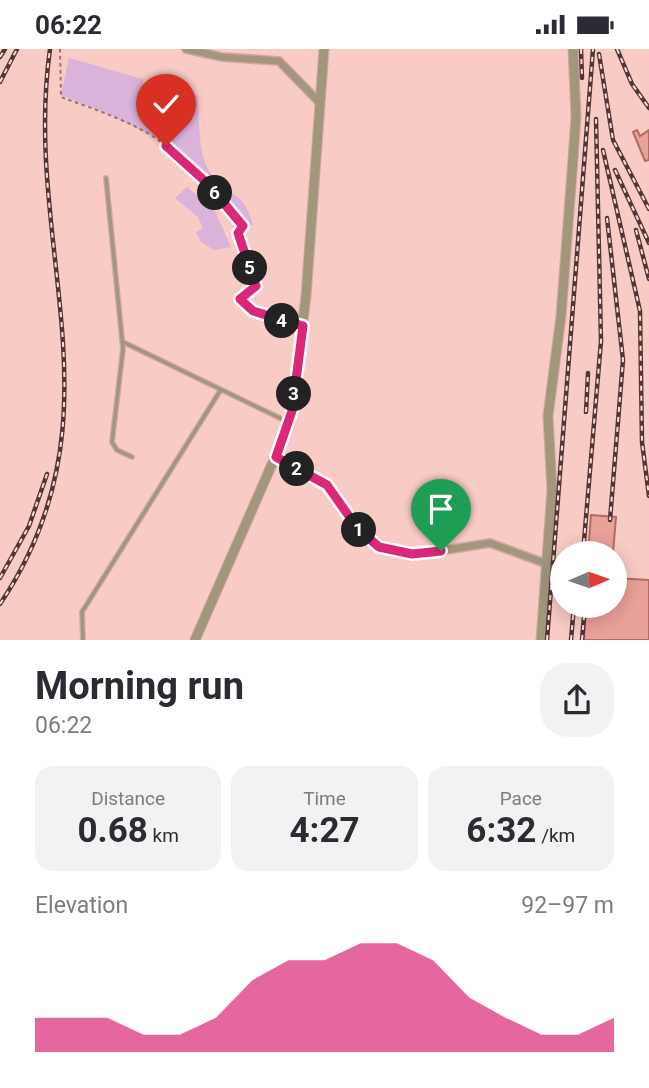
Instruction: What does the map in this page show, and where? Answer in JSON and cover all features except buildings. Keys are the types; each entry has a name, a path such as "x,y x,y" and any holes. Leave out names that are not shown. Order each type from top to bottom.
{"street":[{"path":"186,49 222,57 279,61 320,103"},
{"path":"195,640 290,423 303,326 324,49"},
{"path":"541,640 552,490 548,416 561,316 576,116 573,49"},
{"path":"276,457 327,485 358,529 379,547 421,554 490,543 547,564"}],"lane":[{"path":"106,178 122,342 112,442 117,450 132,457"},
{"path":"240,299 253,311 303,326"},
{"path":"122,342 290,423"},
{"path":"83,640 82,611 220,391"}],"path":[{"path":"60,49 61,97 108,114 166,146 207,183 239,220 243,226 238,233 256,286 240,299"}],"shaded area":[{"path":"69,58 143,79 143,90 197,95 203,158 218,182 241,200 253,225 243,227 162,141 111,115 61,95"},
{"path":"187,187 215,211 231,247 214,250 201,242 196,232 203,228 198,217 175,198"}],"railway":[{"path":"0,57 5,49"},
{"path":"0,82 17,49"},
{"path":"0,604 37,534 57,466 64,398 62,331 48,193 45,122 50,49"},
{"path":"581,49 582,78"},
{"path":"547,640 593,49"},
{"path":"617,49 632,84 649,108"},
{"path":"599,54 613,140 649,209"},
{"path":"584,541 601,341 596,119"},
{"path":"603,150 640,311 642,442 649,496"},
{"path":"615,170 649,243"},
{"path":"607,218 623,360 610,520"},
{"path":"636,230 649,279"},
{"path":"586,412 588,373"},
{"path":"0,578 29,526 47,474"},
{"path":"571,640 573,618"},
{"path":"582,640 584,618"}],"route":[{"path":"166,146 207,183 243,226 238,229 238,233 256,288 246,291 240,299 253,311 303,326 290,423 276,457 327,485 358,529 379,547 412,554 441,551"}]}
